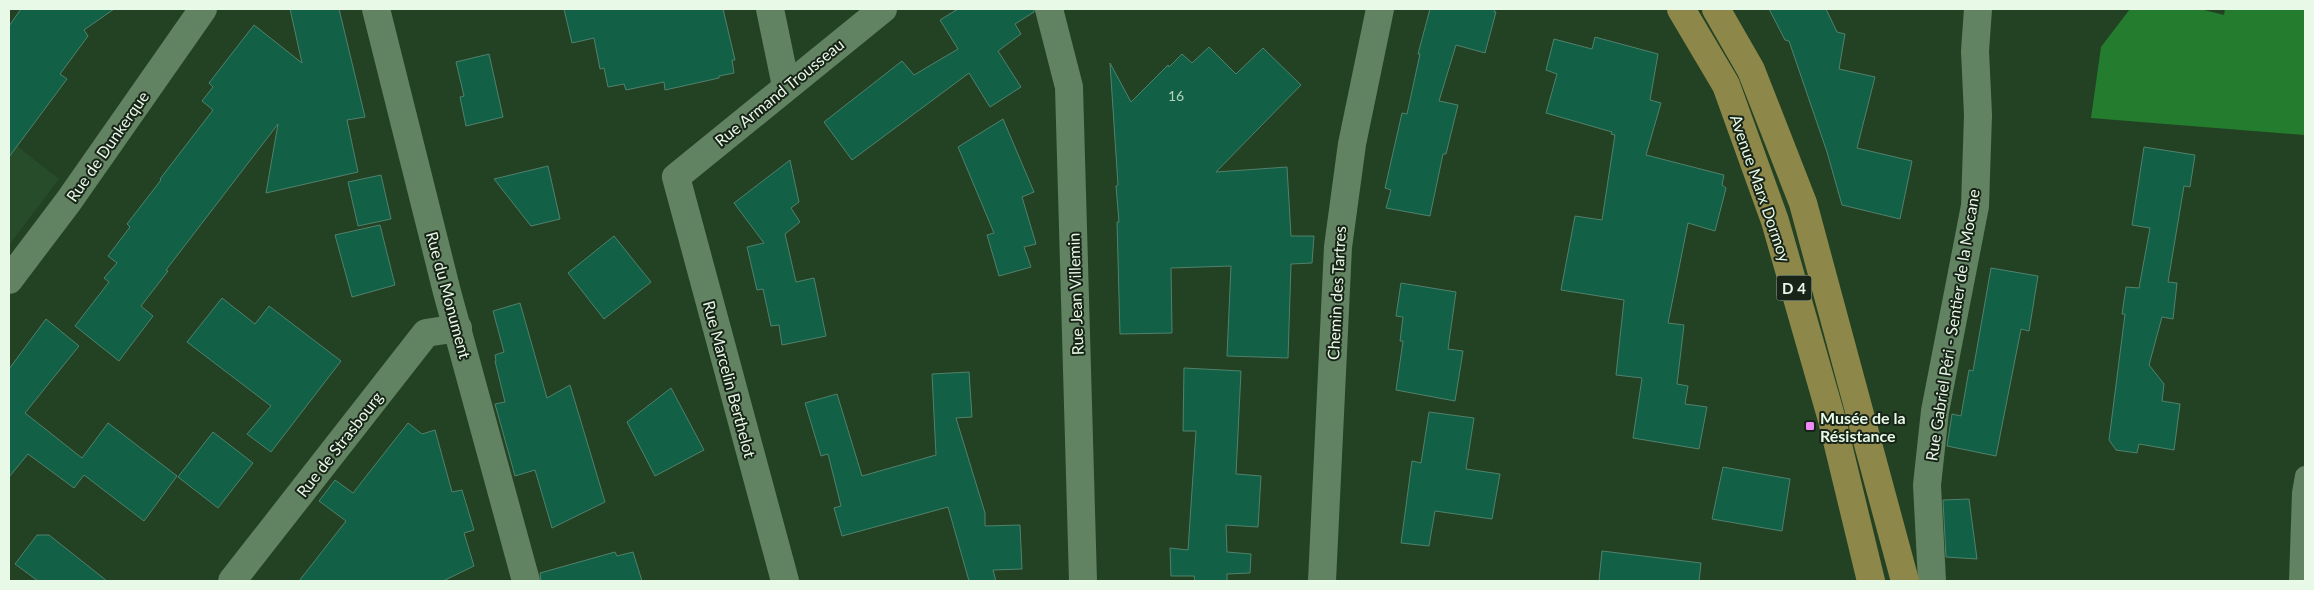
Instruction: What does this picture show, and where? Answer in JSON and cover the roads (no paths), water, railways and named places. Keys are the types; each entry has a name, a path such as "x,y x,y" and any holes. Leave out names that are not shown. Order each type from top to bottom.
{"main road":[{"name":"Avenue Marx Dormoy","path":"1681,9 1726,85 1775,221 1832,420 1871,581"},
{"name":"Avenue Marx Dormoy","path":"1716,9 1751,70 1803,203 1905,581"}],"street":[{"name":"Rue de Dunkerque","path":"9,280 68,202 203,9"},
{"name":"Rue du Monument","path":"376,9 458,328 526,581"},
{"path":"770,9 786,86"},
{"name":"Rue Armand Trousseau","path":"676,177 883,9"},
{"name":"Rue Jean Villemin","path":"1049,9 1070,87 1083,581"},
{"name":"Chemin des Tartres","path":"1322,581 1338,247 1352,144 1380,9"},
{"name":"Rue Gabriel Péri - Sentier de la Mocane","path":"1932,581 1927,485 1935,411 1975,206 1978,115 1974,51 1978,9"},
{"name":"Rue Marcelin Berthelot","path":"676,177 785,581"},
{"name":"Rue de Strasbourg","path":"232,581 426,333 458,328"}],"lane":[{"path":"2299,581 2302,494 2305,476"}],"place":[{"name":"Musée de la Résistance","path":"1810,426"}]}
